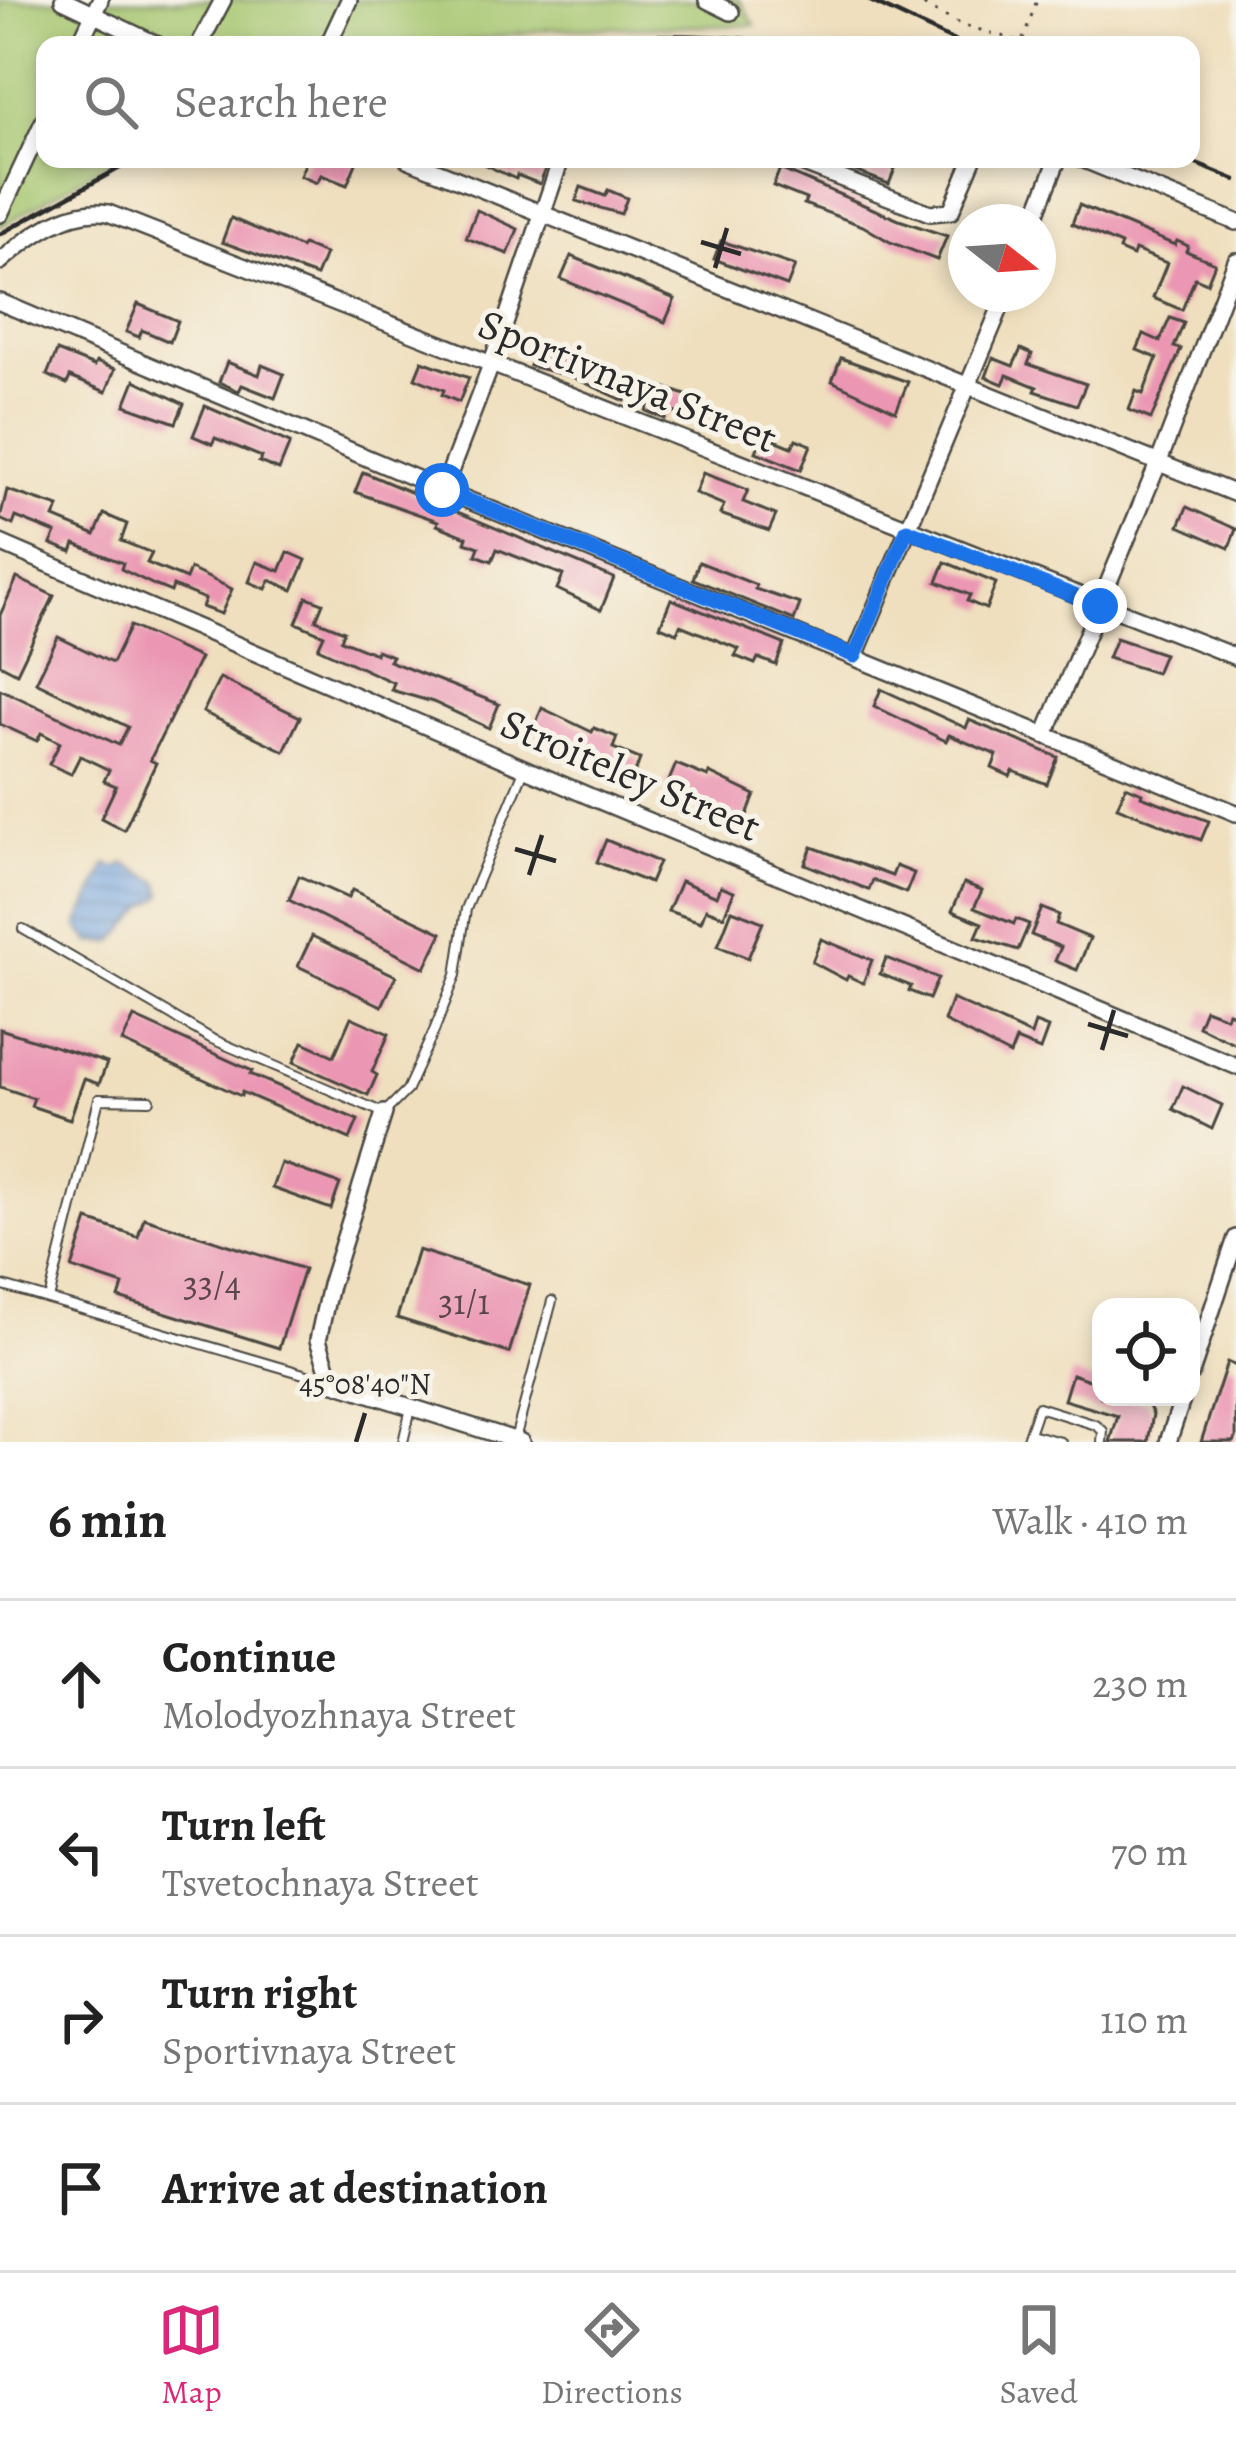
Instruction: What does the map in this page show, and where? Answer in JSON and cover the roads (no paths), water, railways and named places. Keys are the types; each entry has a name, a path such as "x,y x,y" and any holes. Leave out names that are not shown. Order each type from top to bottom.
{"street":[{"path":"63,0 97,7 144,36"},
{"path":"205,36 223,0"},
{"path":"332,36 349,0"},
{"path":"707,0 731,12"},
{"path":"83,36 97,7"},
{"path":"0,214 36,137"},
{"path":"429,168 1236,494"},
{"path":"442,490 558,168"},
{"path":"814,168 930,214 951,211 969,168"},
{"path":"1041,204 1055,168"},
{"path":"1104,168 1236,222"},
{"name":"Sportivnaya Street","path":"0,262 43,230 71,217 108,213 1236,657"},
{"path":"1045,735 1236,261"},
{"path":"0,302 442,490 1236,813"},
{"path":"855,656 999,312"},
{"name":"Stroiteley Street","path":"0,543 1236,1066"},
{"path":"384,1113 330,1285 318,1340 332,1382 518,1441"},
{"path":"1200,1346 1236,1238"},
{"path":"1168,1442 1180,1406"}],"lane":[{"path":"23,928 212,1039 384,1113 407,1090 434,1031 456,974 466,909 525,768"},
{"path":"49,1299 99,1099 149,1100"},
{"path":"0,1285 332,1382"},
{"path":"518,1441 552,1301"},
{"path":"403,1442 412,1407"},
{"path":"1061,1442 1028,1438 1038,1407 1096,1425 1103,1431 1102,1442"}],"water":[{"path":"107,864 117,869 125,864 159,882 163,895 146,906 113,942 90,942 78,926"}],"railway":[{"path":"868,0 944,36"},
{"path":"628,36 690,36"},
{"path":"1200,165 1236,180"},
{"path":"0,234 120,168"}]}
